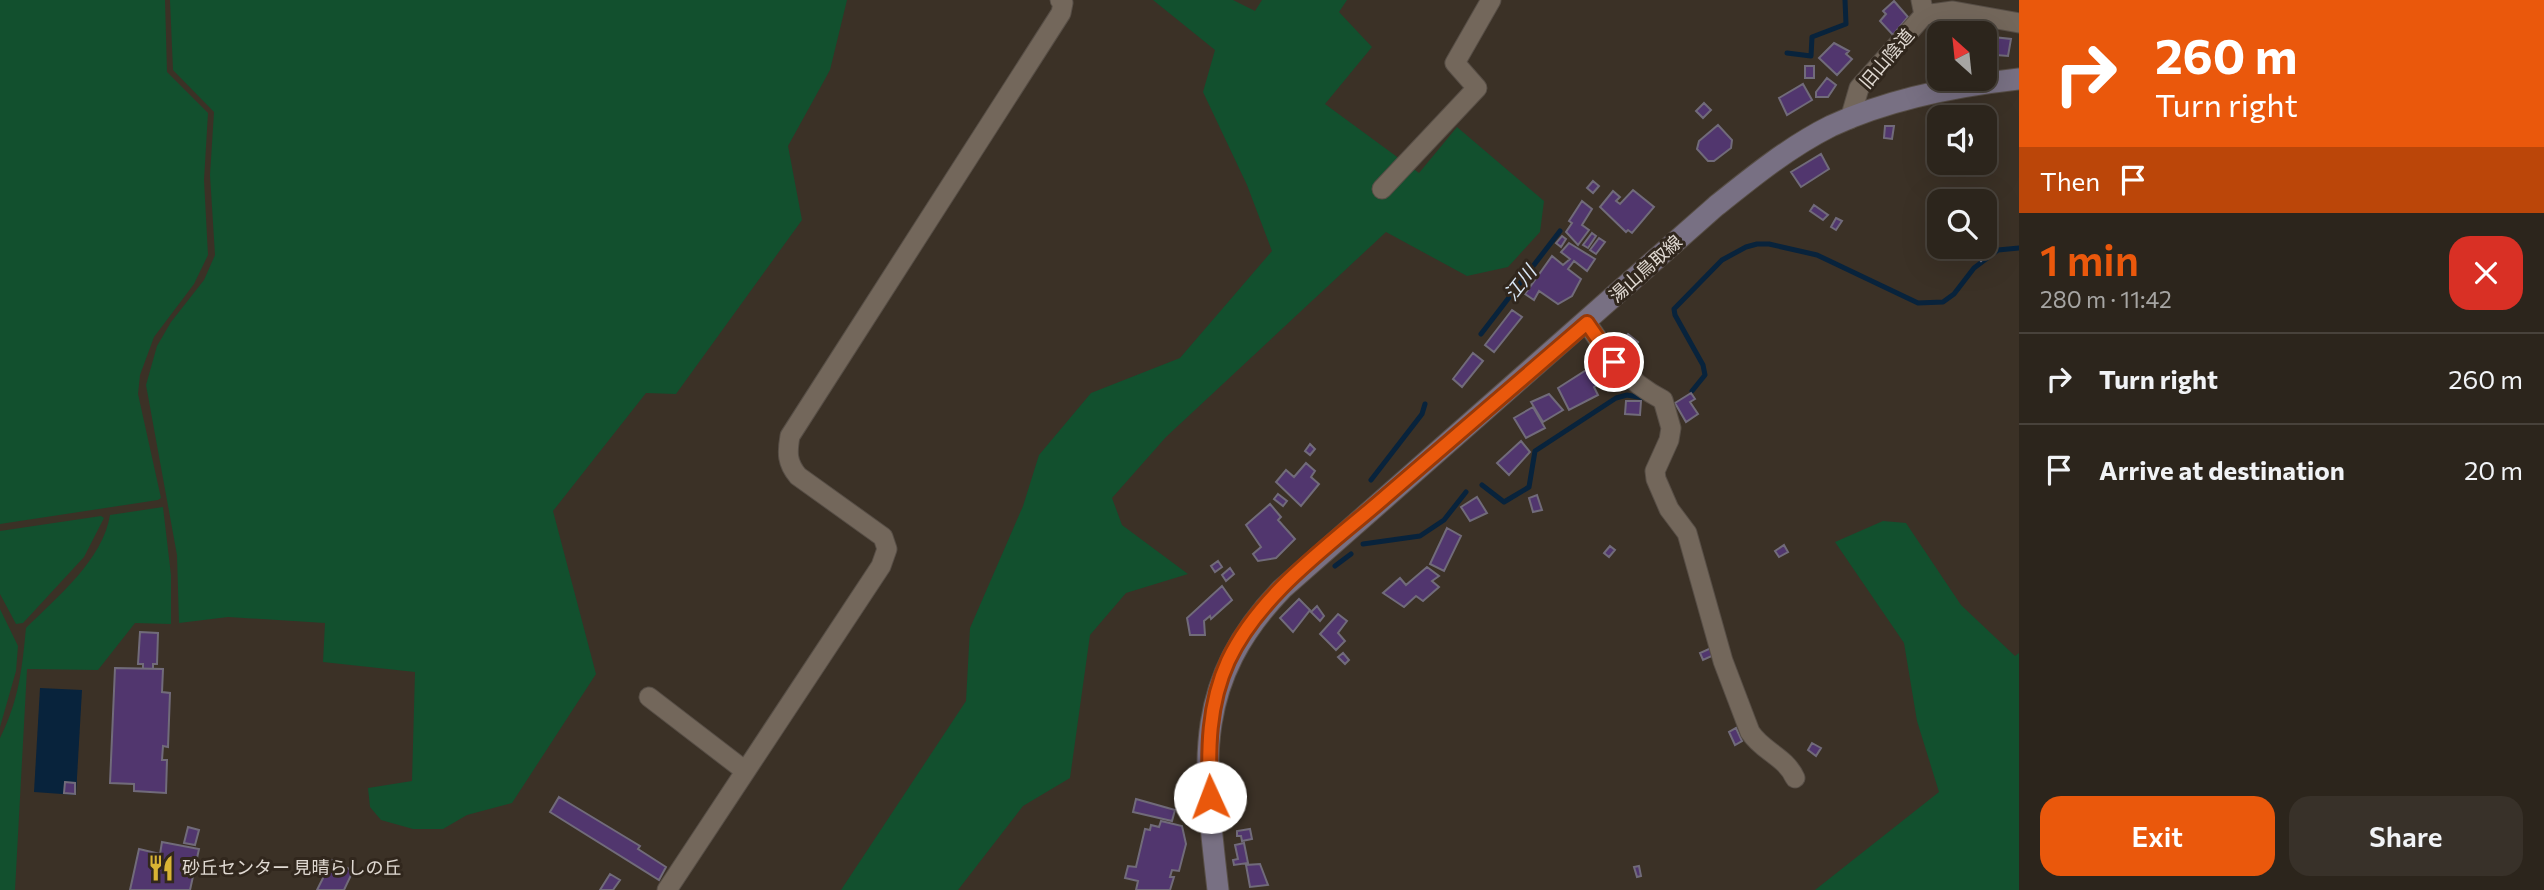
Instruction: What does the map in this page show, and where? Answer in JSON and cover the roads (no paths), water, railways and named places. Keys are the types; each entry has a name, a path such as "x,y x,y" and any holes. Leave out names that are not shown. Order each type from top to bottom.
{"main road":[{"name":"湯山鳥取線","path":"1218,890 1210,797 1209,737 1217,689 1237,643 1265,607 1312,561 1744,184 1790,150 1850,118 1923,96 2019,79"}],"street":[{"path":"667,890 881,566 887,549 883,537 798,476 790,466 787,452 790,436 1052,29 1061,13 1063,3 1060,0"},
{"path":"1382,189 1477,88 1455,63 1491,0"},
{"path":"1922,8 1953,10 2019,23"},
{"name":"旧山陰道","path":"1850,118 1859,88 1922,8"},
{"path":"1587,323 1629,379 1663,400 1671,428 1669,440 1655,471 1659,488 1669,509 1687,533 1723,661 1750,732 1756,742 1784,760 1795,778"},
{"path":"649,697 744,770"}],"water":[{"path":"40,688 82,690 76,795 34,792"}],"waterway":[{"name":"江川","path":"1787,53 1811,56 1812,37 1846,24 1845,0"},
{"name":"江川","path":"1481,334 1560,231"},
{"path":"1692,391 1705,375 1703,365 1674,309 1722,260 1746,247 1769,244 1817,255 1918,303 1943,302 1954,294 1974,268 1998,250 2019,248"},
{"path":"1482,485 1504,502 1529,487 1535,451 1616,398 1627,395 1644,398"},
{"name":"江川","path":"1371,480 1422,414 1425,404"},
{"path":"1363,544 1420,536 1444,520 1466,492"},
{"path":"1335,566 1351,554"}],"place":[{"name":"砂丘センター 見晴らしの丘","path":"161,868"}]}
